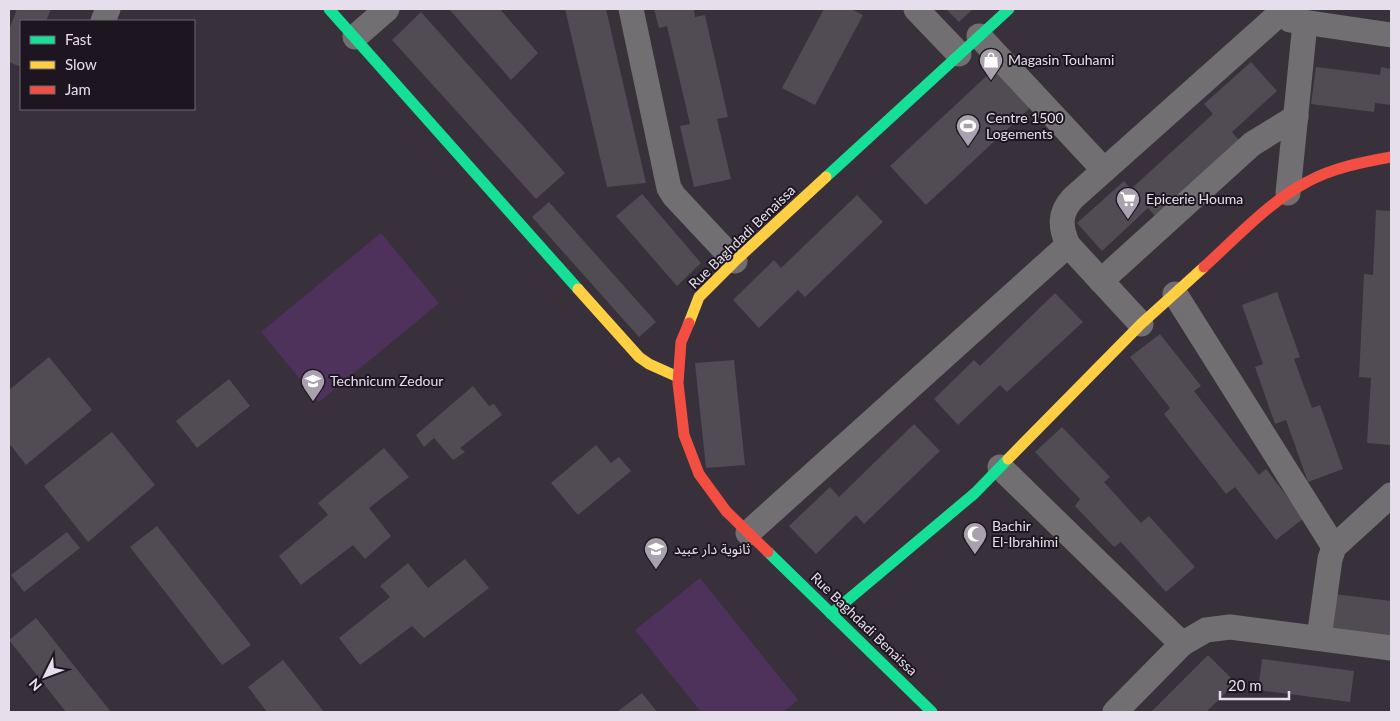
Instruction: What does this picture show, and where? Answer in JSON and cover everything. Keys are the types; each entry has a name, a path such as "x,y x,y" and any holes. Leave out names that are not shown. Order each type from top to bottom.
{"street":[{"path":"329,9 639,357 649,364 678,377"},
{"path":"355,37 387,9"},
{"path":"631,9 669,188 674,196 735,261"},
{"path":"916,9 959,54"},
{"name":"Rue Baghdadi Benaissa","path":"932,712 726,511 699,474 684,435 678,377 681,342 698,298 735,261 1009,9"},
{"path":"1141,324 1068,245 1062,232 1062,224 1064,209 1073,198 1288,17 1391,35"},
{"path":"1288,17 1296,118 1288,193"},
{"path":"979,36 1104,170"},
{"path":"1101,281 1252,144 1296,118"},
{"path":"831,614 975,492 1141,324 1288,193 1308,181 1355,164 1391,157"},
{"path":"748,533 1068,245"},
{"path":"1174,294 1334,548"},
{"path":"1000,467 1182,644"},
{"path":"1318,638 1330,559 1334,548 1342,538 1391,495"},
{"path":"1115,712 1182,644 1206,630 1230,627 1391,648"}],"shaded area":[{"path":"381,233 439,303 319,402 261,332"},
{"path":"700,578 798,700 783,712 701,712 635,630"}],"building":[{"path":"17,9 51,9 46,20 20,20 20,67 9,62 9,30"},
{"path":"449,9 500,9 538,53 511,80"},
{"path":"565,9 606,9 646,183 607,187"},
{"path":"654,9 694,9 695,17 705,15 728,117 717,119 731,179 694,187 680,126 690,124 667,26 659,28"},
{"path":"824,9 851,9 863,15 815,105 782,88"},
{"path":"946,9 973,9 959,22"},
{"path":"421,12 565,173 536,199 392,40"},
{"path":"1251,62 1277,91 1232,132 1239,140 1155,216 1148,208 1102,251 1077,223 1124,181 1131,189 1213,114 1204,104"},
{"path":"1316,67 1380,75 1381,67 1391,69 1391,105 1375,103 1374,112 1311,104"},
{"path":"994,69 1030,108 926,205 890,166"},
{"path":"642,194 701,263 677,286 616,216"},
{"path":"857,195 883,222 805,297 798,290 759,328 733,300 774,260 781,268"},
{"path":"549,202 656,322 639,337 532,217"},
{"path":"1376,210 1391,211 1391,445 1367,443 1371,378 1359,377 1364,274 1373,275"},
{"path":"1277,292 1300,357 1294,359 1312,408 1320,405 1343,469 1308,482 1286,420 1275,424 1255,367 1263,364 1242,305"},
{"path":"1055,293 1083,322 1007,392 1000,385 958,425 934,399 974,360 980,366"},
{"path":"1160,334 1201,386 1194,391 1259,475 1266,469 1304,518 1276,540 1235,487 1226,494 1164,414 1170,408 1130,357"},
{"path":"49,357 92,410 26,465 9,443 9,390"},
{"path":"734,360 745,465 706,468 695,363"},
{"path":"229,379 250,406 197,448 176,421"},
{"path":"473,386 489,406 494,404 502,415 460,448 465,452 453,460 434,438 424,447 416,435"},
{"path":"914,424 940,451 864,524 856,515 816,554 789,526 830,487 839,497"},
{"path":"1062,427 1110,477 1104,482 1141,523 1149,516 1195,567 1166,592 1121,542 1114,547 1075,506 1080,499 1035,452"},
{"path":"112,432 155,485 88,542 44,486"},
{"path":"596,445 611,463 619,457 631,471 578,515 551,483"},
{"path":"384,448 409,477 369,508 391,536 365,559 353,545 301,585 279,556 328,515 318,503"},
{"path":"157,526 251,645 222,665 130,547"},
{"path":"67,532 80,548 24,592 11,575"},
{"path":"465,559 489,588 424,638 412,626 360,665 339,638 390,597 380,586 408,563 428,588"},
{"path":"1334,594 1391,601 1391,637 1330,629"},
{"path":"36,618 111,712 66,712 9,640"},
{"path":"1208,655 1236,683 1206,712 1151,712"},
{"path":"1262,659 1354,671 1350,702 1258,690"},
{"path":"283,660 324,712 267,712 248,687"},
{"path":"642,693 657,712 617,712"}],"traffic: fast":[{"path":"329,9 578,289"},
{"path":"826,177 1009,9"},
{"path":"831,614 975,493 1008,459"},
{"path":"768,552 932,712"}],"traffic: slow":[{"path":"689,323 699,297 826,177"},
{"path":"1008,459 1141,324 1204,267"},
{"path":"578,289 639,357 649,364 678,377"}],"traffic: jam":[{"path":"1204,267 1253,221 1293,190 1337,169 1391,157"},
{"path":"689,323 681,342 678,383 684,435 699,474 726,511 768,552"}],"place":[{"name":"Magasin Touhami","path":"991,81"},
{"name":"Centre 1500 Logements","path":"968,147"},
{"name":"Epicerie Houma","path":"1128,220"},
{"name":"Technicum Zedour","path":"313,402"},
{"name":"Bachir El-Ibrahimi","path":"975,555"},
{"name":"ثانوية دار عبيد","path":"656,570"}]}
